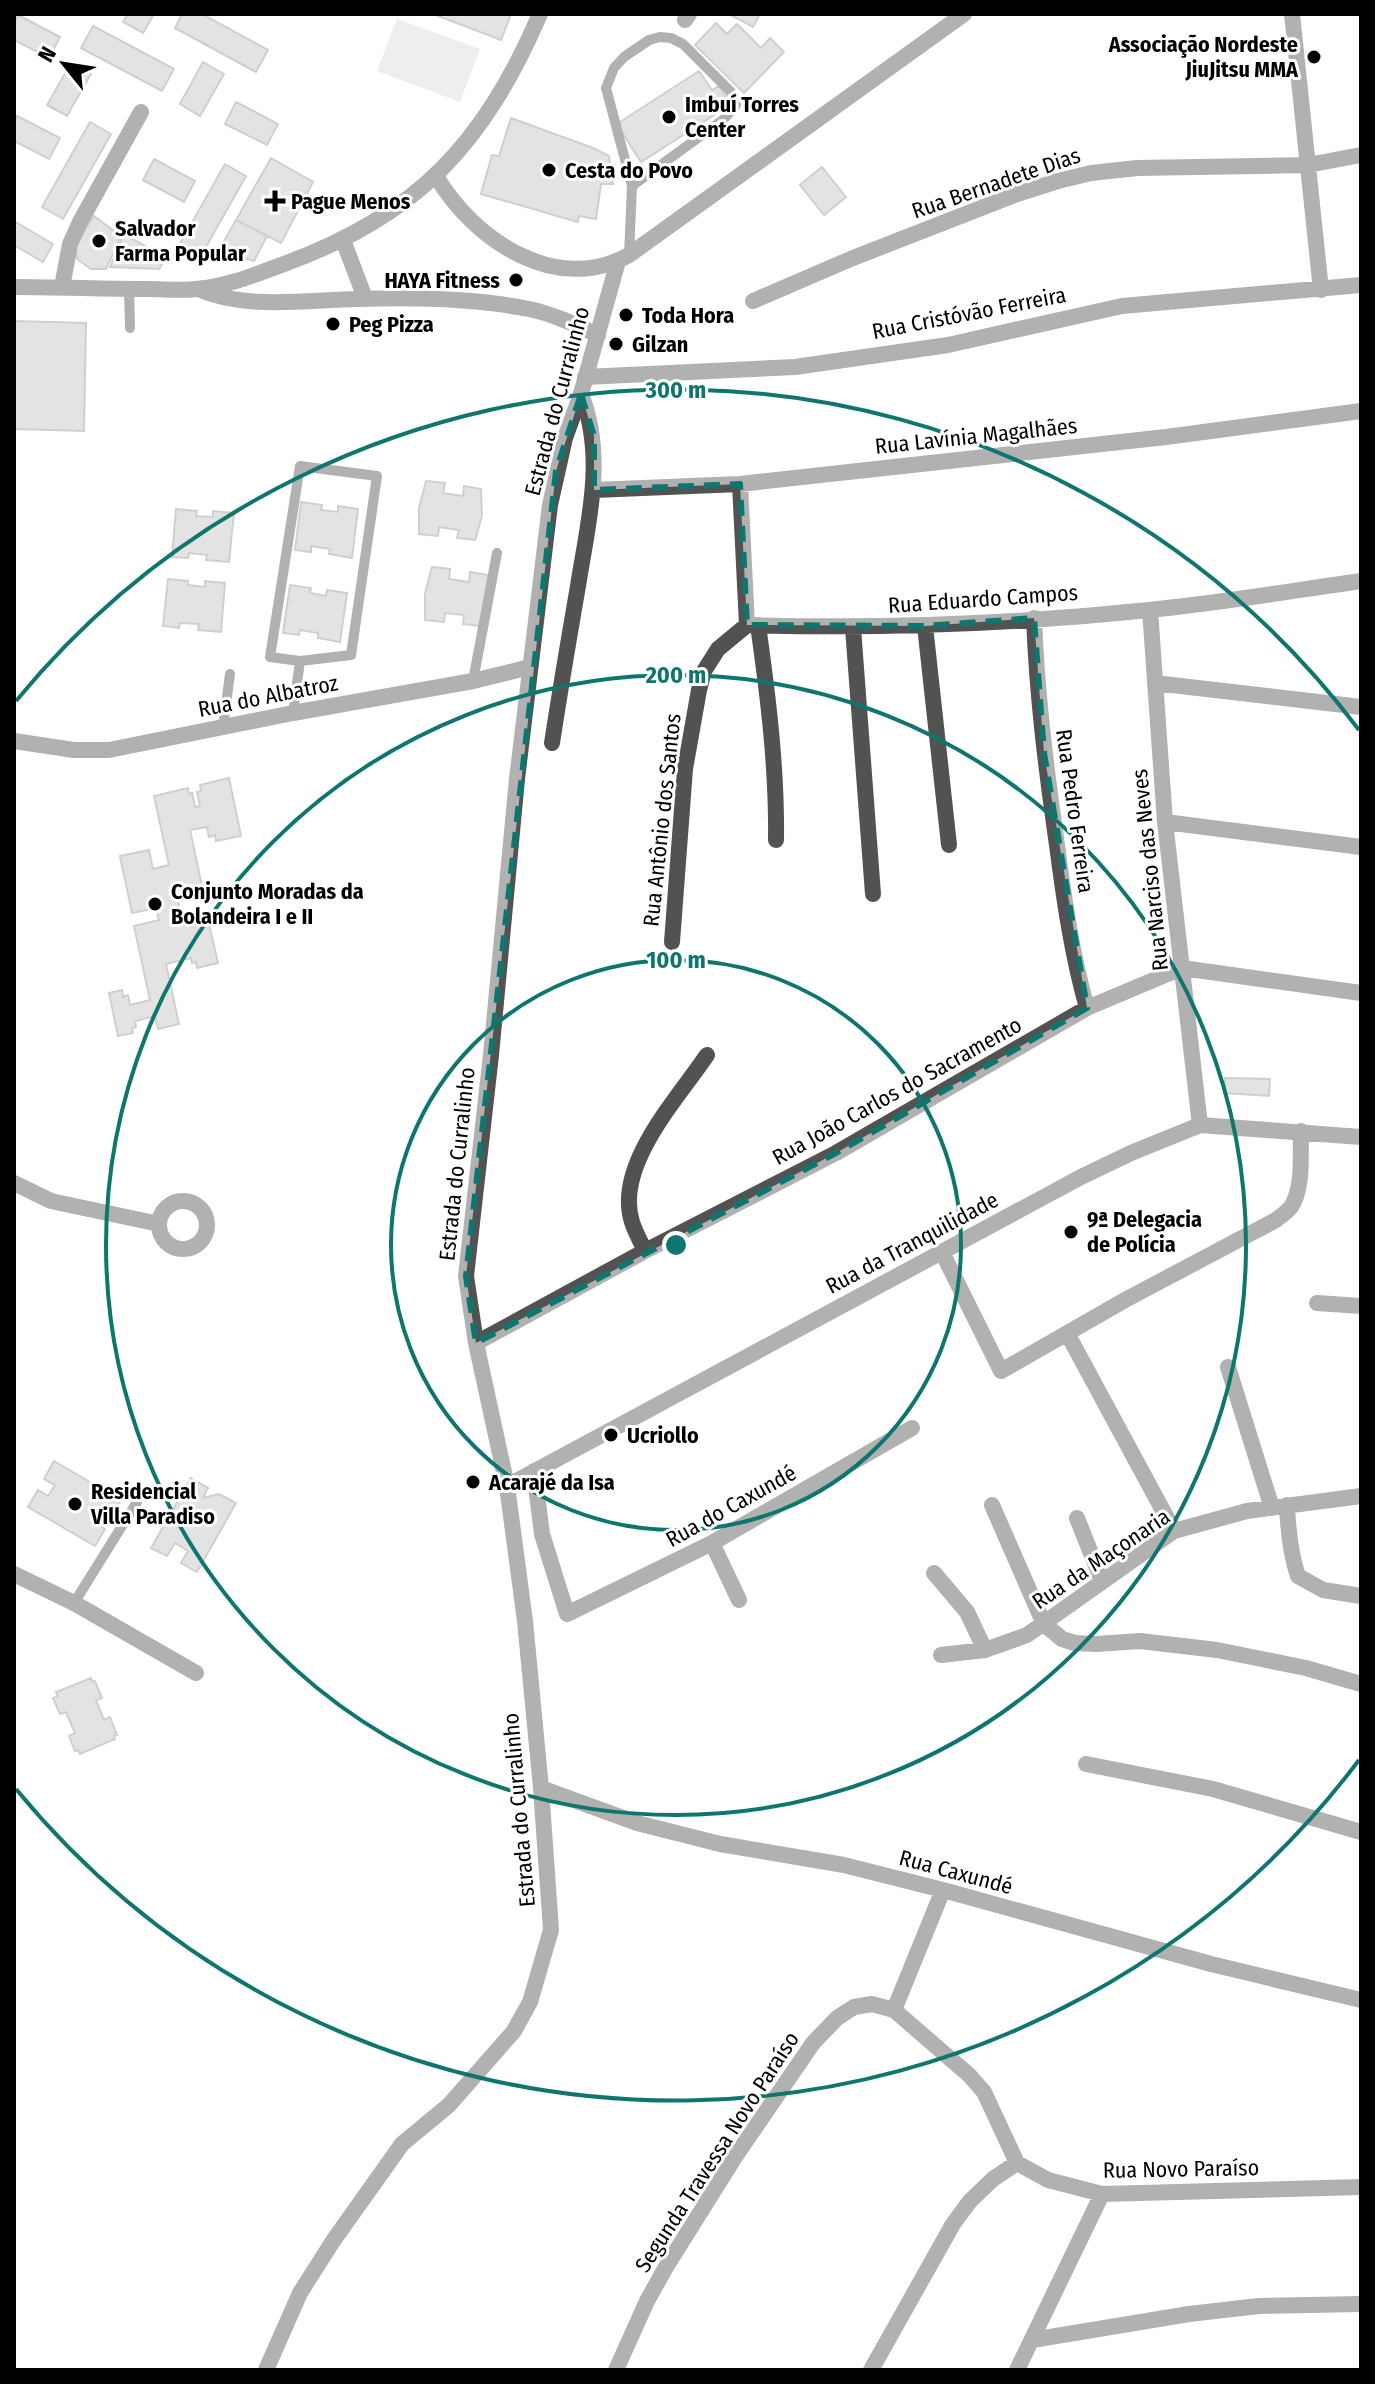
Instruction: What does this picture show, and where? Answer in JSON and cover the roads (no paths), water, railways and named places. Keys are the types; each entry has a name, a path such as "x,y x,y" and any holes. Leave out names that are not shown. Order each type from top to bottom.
{"street":[{"path":"14,287 198,289 259,274 343,240 405,202 436,176 483,121 506,85 540,14"},
{"path":"436,176 448,195 479,228 500,244 522,257 547,265 588,269 623,258 964,14"},
{"path":"1292,14 1321,290"},
{"path":"62,287 68,254 80,222 141,112"},
{"name":"Rua Bernadete Dias","path":"753,301 1017,194 1091,173 1137,168 1308,165 1361,155"},
{"path":"343,240 365,298"},
{"name":"Estrada do Curralinho","path":"266,2370 300,2293 402,2144 449,2105 514,2031 530,2002 551,1930 525,1621 507,1486 476,1343 466,1276 530,667 556,471 623,258"},
{"name":"Rua Cristóvão Ferreira","path":"583,386 795,367 948,345 1122,306 1361,285"},
{"path":"198,289 213,296 240,301 365,298 450,301 528,309 552,315 598,335"},
{"path":"552,743 594,490 594,436 583,386"},
{"name":"Rua Lavínia Magalhães","path":"594,490 740,484 1166,437 1361,411"},
{"path":"740,484 752,625 772,739 776,840"},
{"name":"Rua Eduardo Campos","path":"752,625 853,628 925,626 1150,610 1361,581"},
{"name":"Rua Narciso das Neves","path":"1150,610 1165,822 1200,1125"},
{"name":"Rua Pedro Ferreira","path":"1034,618 1044,753 1061,874 1087,1008"},
{"name":"Rua Antônio dos Santos","path":"672,942 685,769 699,690 704,671 718,649 752,625"},
{"path":"925,626 949,845"},
{"path":"853,628 873,894"},
{"name":"Rua do Albatroz","path":"14,741 74,750 109,750 473,681 530,667"},
{"path":"1155,683 1361,707"},
{"path":"1165,822 1361,847"},
{"path":"1182,968 1361,993"},
{"name":"Rua João Carlos do Sacramento","path":"476,1343 645,1251 836,1153 1087,1008 1182,968"},
{"path":"645,1251 632,1221 630,1200 634,1173 662,1117 707,1055"},
{"name":"Rua da Tranquilidade","path":"507,1486 1131,1153 1200,1125 1361,1137"},
{"path":"942,1252 1001,1371 1177,1271 1276,1220 1290,1209 1299,1175 1301,1131"},
{"path":"14,1183 51,1201 159,1224"},
{"path":"1317,1303 1361,1306"},
{"path":"1067,1333 1174,1531"},
{"path":"1228,1367 1279,1506 1298,1576 1323,1590 1361,1596"},
{"name":"Rua do Caxundé","path":"534,1471 542,1534 567,1614 712,1543 912,1428"},
{"name":"Rua da Maçonaria","path":"941,1655 985,1650 1027,1635 1174,1531 1234,1514 1361,1496"},
{"path":"992,1505 1044,1624 1062,1639 1075,1643 1140,1641 1217,1650 1306,1668 1361,1684"},
{"path":"1077,1518 1102,1581"},
{"path":"712,1543 739,1600"},
{"path":"934,1573 967,1612 985,1650"},
{"path":"14,1574 74,1603 196,1673"},
{"path":"1086,1764 1213,1789 1361,1832"},
{"name":"Rua Caxundé","path":"541,1788 637,1823 720,1844 844,1865 1211,1964 1361,2000"},
{"path":"871,2370 953,2224 970,2201 993,2179 1017,2163 984,2092 969,2075 894,2010 943,1890"},
{"name":"Segunda Travessa Novo Paraíso","path":"616,2370 666,2267 735,2157 813,2043 837,2018 854,2007 872,2004 894,2010"},
{"name":"Rua Novo Paraíso","path":"1017,2163 1048,2180 1102,2194 1361,2187"},
{"path":"1017,2370 1102,2194"},
{"path":"1032,2340 1189,2314 1259,2306 1361,2304"}],"lane":[{"path":"623,258 632,186 606,88 609,78 624,57 649,40 671,38 683,44 730,91 736,105 724,119 632,186"},
{"path":"129,289 130,328"},
{"path":"300,466 377,476 351,655 300,661 270,657 300,466"},
{"path":"473,681 497,553"},
{"path":"293,713 300,661"},
{"path":"223,727 230,674"},
{"path":"74,1603 137,1502"}],"place":[{"name":"Associação Nordeste JiuJitsu MMA","path":"1314,57"},
{"name":"Imbuí Torres Center","path":"669,117"},
{"name":"Cesta do Povo","path":"549,170"},
{"name":"Pague Menos","path":"275,201"},
{"name":"Salvador Farma Popular","path":"99,241"},
{"name":"HAYA Fitness","path":"516,280"},
{"name":"Toda Hora","path":"626,315"},
{"name":"Peg Pizza","path":"333,324"},
{"name":"Gilzan","path":"616,344"},
{"name":"Conjunto Moradas da Bolandeira I e II","path":"155,904"},
{"name":"9ª Delegacia de Polícia","path":"1071,1232"},
{"name":"Ucriollo","path":"611,1435"},
{"name":"Acarajé da Isa","path":"473,1482"},
{"name":"Residencial Villa Paradiso","path":"75,1504"}]}
